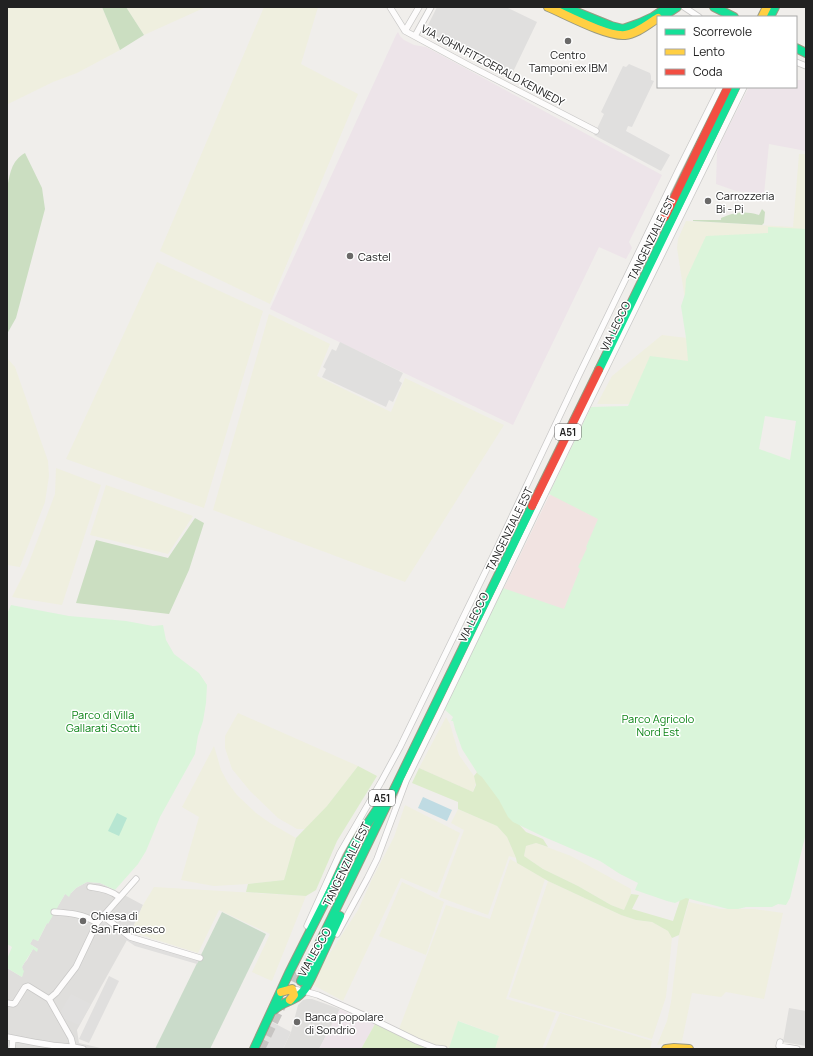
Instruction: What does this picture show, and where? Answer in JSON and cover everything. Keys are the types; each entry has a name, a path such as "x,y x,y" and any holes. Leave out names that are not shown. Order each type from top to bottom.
{"main road":[{"path":"548,7 605,31 620,35 634,32 657,19"},
{"path":"564,7 622,29 631,27 659,14 668,7"},
{"path":"662,16 677,7"},
{"path":"706,7 717,8 732,16"},
{"path":"764,16 773,10"},
{"name":"TANGENZIALE EST","path":"299,977 728,88"},
{"name":"TANGENZIALE EST","path":"381,808 736,88"},
{"path":"288,973 354,844 381,808"},
{"path":"313,973 373,845 381,808"},
{"name":"VIA LECCO","path":"254,1049 281,992 288,973"},
{"name":"VIA LECCO","path":"270,1016 278,1006 295,997 313,973"},
{"name":"VIA LECCO","path":"281,992 292,989 295,997"},
{"path":"281,992 286,1001 295,997"},
{"path":"666,1049 689,1049"}],"street":[{"name":"VIA JOHN FITZGERALD KENNEDY","path":"390,7 405,32 596,131"},
{"path":"405,32 419,7"},
{"path":"415,36 430,7"},
{"path":"684,7 698,16"},
{"name":"VIA LECCO","path":"288,973 340,853 400,747 494,555 578,377 720,88"},
{"name":"VIA LECCO","path":"313,973 368,879 406,781 744,88"},
{"path":"49,999 56,993 76,967 97,923 136,879"},
{"path":"90,887 99,887 120,897"},
{"path":"54,912 72,914 90,919 97,923"},
{"path":"103,916 130,937 200,958"},
{"path":"313,973 311,988 318,995 434,1049 444,1049"},
{"path":"7,1003 15,1003 25,987 28,986 49,999 71,1038 73,1046"},
{"path":"295,997 318,995"},
{"path":"295,997 318,995"},
{"path":"12,1049 10,1038 48,1047 73,1046 83,1049"},
{"path":"780,1042 779,1046 797,1049"}],"shaded area":[{"path":"437,7 506,7 537,22 512,74 425,31"},
{"path":"398,32 404,40 414,45 426,47 662,175 629,242 632,248 626,259 599,247 513,425 270,309"},
{"path":"629,64 650,73 651,80 654,81 632,127 628,126 626,131 670,155 661,171 594,135 604,114 601,112 623,66 626,67"},
{"path":"797,80 806,80 806,151 769,144 764,194 736,191 716,184 717,152 748,88 797,88"},
{"path":"340,342 403,373 399,381 402,383 393,402 389,400 386,407 322,377 326,369 323,367 332,349 336,351"},
{"path":"559,491 601,519 557,649 484,629 549,496"},
{"path":"87,882 100,883 143,905 127,940 77,1030 79,1043 105,1049 7,1049 7,968 22,977 22,967 33,949 38,949 30,944 33,938 38,941 65,894 71,893 76,888"},
{"path":"107,911 132,933 130,937 200,958 197,964 135,946 98,921"},
{"path":"109,976 119,981 89,1043 79,1039"},
{"path":"71,994 91,1004 79,1025 58,1016"},
{"path":"312,999 340,1009 319,1049 283,1049 291,1032 298,1005 303,1000"},
{"path":"789,1008 806,1011 806,1046 783,1042"},
{"path":"340,1009 375,1024 361,1049 319,1049"},
{"path":"272,1022 291,1032 283,1049 258,1049"}],"green space":[{"path":"7,7 102,7 120,50 77,73 53,82 8,104"},
{"path":"102,7 126,7 144,35 120,50"},
{"path":"126,7 206,7 144,35"},
{"path":"264,7 318,7 301,64 358,94 270,304 160,251"},
{"path":"25,153 42,188 45,209 16,318 7,334 7,189 10,173 14,164 20,156"},
{"path":"799,154 806,154 806,260 694,357 677,248 678,239 686,221 793,227"},
{"path":"762,209 765,212 764,223 762,225 693,221 721,220 721,218 731,214 740,213 759,215"},
{"name":"Parco Agricolo Nord Est","path":"768,227 806,229 806,833 790,898 786,905 778,904 772,907 728,909 686,898 675,903 635,890 638,883 620,874 600,861 513,822 508,817 499,800 482,777 478,774 462,749 453,721 451,721 453,717 444,709 503,588 564,609 580,569 578,567 598,519 549,494 591,407 628,406 650,356 688,361 681,306 685,294 686,279 706,236 768,233","holes":["765,416 796,421 790,460 759,449"]},
{"path":"157,262 263,311 204,508 66,459"},
{"path":"269,314 330,344 317,376 391,412 405,378 504,425 405,582 213,510"},
{"path":"662,335 687,338 690,357 676,411 640,404 597,404 612,376"},
{"path":"7,358 15,367 48,461 49,476 45,502 20,567 7,565"},
{"path":"56,468 101,485 62,605 12,597 28,565 55,494"},
{"path":"106,485 193,516 168,554 90,535"},
{"path":"195,518 204,523 189,570 169,614 76,603 96,540 168,558"},
{"name":"Parco di Villa Gallarati Scotti","path":"11,605 69,616 126,621 153,626 163,625 166,640 174,654 199,673 207,685 203,721 198,736 195,754 160,817 146,851 138,864 115,890 100,883 87,882 76,888 69,897 65,894 38,941 33,939 30,944 38,949 37,952 33,949 23,965 22,967 24,971 22,977 7,968 7,959 12,947 7,944 7,614"},
{"path":"238,713 358,766 327,806 305,829 297,829 278,818 250,791 232,769 225,748 225,736"},
{"path":"446,717 450,724 459,755 474,776 476,782 473,792 419,768"},
{"path":"214,746 221,770 237,795 256,813 296,838 284,880 214,886 181,880 199,817 182,807"},
{"path":"358,766 377,776 337,841 316,890 306,896 246,892 248,884 284,880 296,838 327,806"},
{"path":"419,768 473,792 476,785 474,776 478,771 526,832 543,839 548,847 536,843 526,846 524,856 543,869 578,886 611,905 624,910 631,894 639,895 632,909 673,921 683,891 690,896 679,935 672,938 668,931 652,922 636,920 621,915 548,881 517,863 507,837 497,826 458,809 458,802 412,783"},
{"path":"405,805 460,833 437,893 401,878 343,1001 313,985 315,976 358,910 394,837"},
{"path":"458,809 497,826 507,837 516,858 509,856 488,915 439,897 464,830 451,823"},
{"path":"117,813 127,818 119,836 108,831"},
{"path":"536,843 571,856 631,889 631,894 624,910 611,905 578,886 543,869 524,856 526,846"},
{"path":"510,859 545,879 506,999 556,1013 542,1049 495,1049 499,1036 459,1021 449,1048 436,1046 399,1029 446,905 490,919"},
{"path":"548,881 621,915 636,920 652,922 668,931 672,938 666,997 652,1039 509,997"},
{"path":"402,882 444,902 426,955 379,936"},
{"path":"154,887 306,896 272,981 252,972 270,934 219,910 198,953 131,932 143,905"},
{"path":"689,902 720,909 754,909 783,913 764,999 726,992 721,997 692,993 682,1041 657,1045 667,1021 671,1002 679,935"},
{"path":"222,912 266,934 210,1049 155,1049"},
{"path":"560,1013 652,1041 650,1049 545,1049"},
{"path":"458,1021 499,1036 495,1049 449,1048"},
{"path":"375,1024 427,1049 361,1049"}],"water":[{"path":"423,797 452,810 447,821 418,808"}],"tunnel":[{"path":"260,1049 297,973"}],"traffic: fast":[{"path":"564,7 611,26 623,29 653,17 668,7"},
{"path":"665,15 677,7"},
{"path":"714,7 732,16"},
{"path":"770,16 775,7"},
{"path":"797,48 806,53"},
{"path":"599,370 736,88"},
{"path":"301,981 532,506"},
{"path":"289,973 354,844 378,808"},
{"path":"315,970 340,916"},
{"path":"274,1010 300,995 308,985 315,970"},
{"path":"254,1049 289,973"}],"traffic: slow":[{"path":"548,7 597,29 617,35 634,33 657,19"},
{"path":"762,16 767,7"},
{"path":"281,992 292,989 294,995 290,1000"},
{"path":"666,1049 689,1049"}],"traffic: jam":[{"path":"665,217 728,88"},
{"path":"532,506 599,370"}],"place":[{"name":"Centro Tamponi ex IBM","path":"568,41"},
{"name":"Carrozzeria Bi - Pi","path":"708,201"},
{"name":"Castel","path":"350,256"},
{"name":"Chiesa di San Francesco","path":"83,921"},
{"name":"Banca popolare di Sondrio","path":"297,1022"}]}
